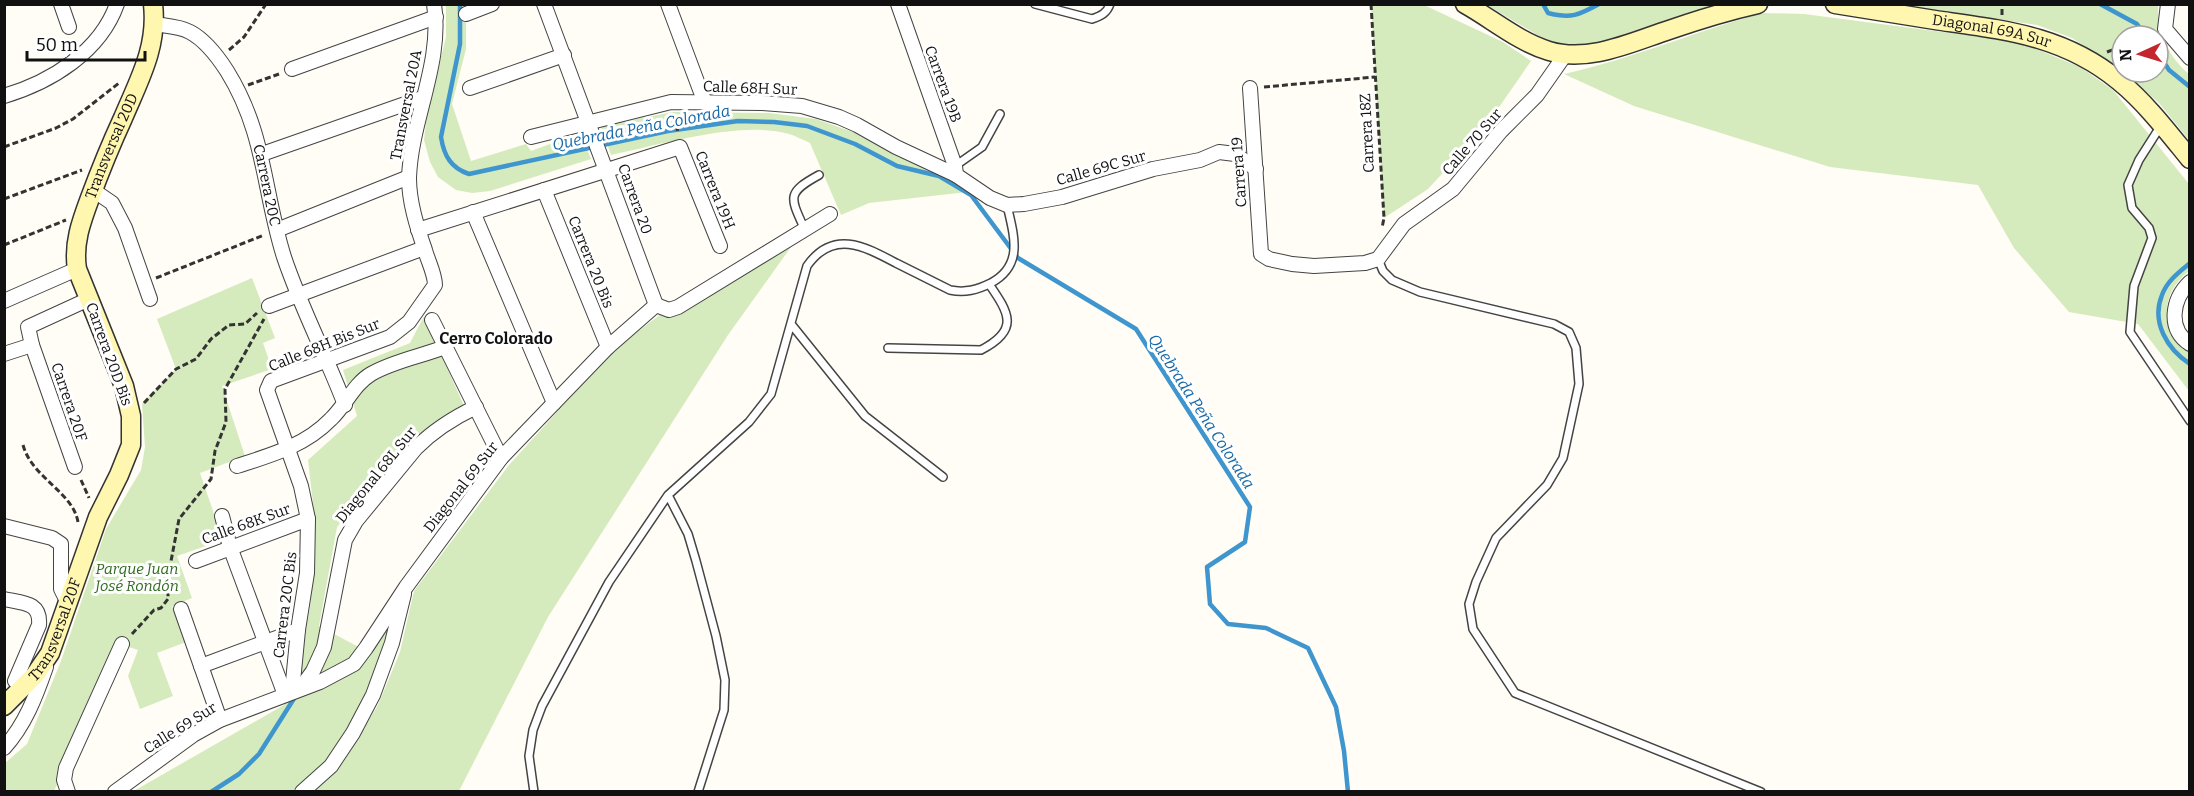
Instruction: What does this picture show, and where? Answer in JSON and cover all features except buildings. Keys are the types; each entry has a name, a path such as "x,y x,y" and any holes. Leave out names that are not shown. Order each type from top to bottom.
{"street":[{"path":"62,4 69,27"},
{"path":"4,96 37,85 77,58 105,30 117,4"},
{"path":"153,4 154,24"},
{"path":"466,14 492,4"},
{"name":"Carrera 20","path":"544,4 656,305"},
{"path":"669,4 705,103"},
{"name":"Carrera 19B","path":"898,4 956,171"},
{"path":"1465,4 1540,48 1565,55 1580,55 1612,49 1714,15 1758,4"},
{"name":"Diagonal 69A Sur","path":"1835,4 2002,30 2047,40 2067,48 2119,81 2162,125 2190,159"},
{"path":"2168,4 2165,29 2190,58"},
{"path":"292,69 435,11"},
{"name":"Transversal 20A","path":"435,11 433,55 422,98 409,177 418,230 435,280"},
{"name":"Carrera 20C","path":"154,24 190,32 219,59 237,89 253,123 262,154 277,230 298,295 328,360 345,405"},
{"name":"Transversal 20D","path":"77,269 76,247 85,213 143,74 151,49 154,24"},
{"path":"470,88 564,55"},
{"name":"Calle 70 Sur","path":"1378,259 1404,224 1453,189 1501,131 1537,95 1565,55"},
{"name":"Carrera 19","path":"1250,88 1262,254 1269,259 1314,266 1365,263 1378,259"},
{"path":"262,154 422,98"},
{"name":"Calle 68H Sur","path":"531,137 591,130 671,102 802,106 857,125 896,147 956,171"},
{"name":"Carrera 19H","path":"607,170 680,147 720,246"},
{"name":"Calle 69C Sur","path":"1007,205 1062,197 1153,169 1200,160 1219,152 1235,154 1256,169"},
{"path":"418,230 607,170"},
{"path":"956,171 990,198 1007,205"},
{"path":"277,230 409,177"},
{"path":"93,190 112,203 125,228 150,299"},
{"name":"Carrera 20 Bis","path":"544,190 608,347"},
{"path":"473,212 554,403"},
{"path":"656,305 669,310 678,307 830,214"},
{"path":"269,306 424,249"},
{"path":"4,300 77,269"},
{"name":"Carrera 20D Bis","path":"77,269 124,386 131,416 131,445 119,475"},
{"name":"Calle 68H Bis Sur","path":"268,385 271,381 379,342 400,330 417,313 435,285 435,280"},
{"path":"2190,282 2179,296 2174,313 2178,333 2190,344"},
{"name":"Carrera 20F","path":"75,467 32,345 28,327 89,299"},
{"name":"Diagonal 69 Sur","path":"292,692 320,682 354,663 406,586 501,458 608,347 656,305"},
{"path":"432,320 501,458"},
{"path":"4,354 32,345"},
{"path":"237,466 290,449 308,439 330,422 345,405 357,386 372,374 445,347"},
{"name":"Carrera 20C Bis","path":"268,385 267,390 290,449 305,500 308,519 307,573 298,630 292,692"},
{"name":"Diagonal 68L Sur","path":"292,692 313,671 324,647 340,555 349,530 428,436 455,417 476,407"},
{"name":"Transversal 20F","path":"4,748 19,729 34,702 98,517 119,475"},
{"path":"222,516 230,547 265,642 292,692"},
{"name":"Calle 68K Sur","path":"196,561 308,519"},
{"path":"4,526 52,538 61,544 60,590 68,603"},
{"path":"302,792 331,766 353,733 373,695 392,643 406,586"},
{"path":"4,598 33,606 38,610 40,617 39,625 4,706"},
{"path":"181,609 220,720"},
{"path":"201,666 298,630"},
{"path":"68,792 64,780 66,768 122,644"},
{"path":"14,682 34,675 50,653"},
{"name":"Calle 69 Sur","path":"116,792 180,745 220,720 292,692"}],"lane":[{"path":"1035,4 1092,19 1101,16 1110,4"},
{"path":"956,171 982,147 1000,114"},
{"path":"2162,125 2139,160 2128,186 2132,208 2152,233 2147,255 2134,286 2130,332 2190,421"},
{"path":"805,230 794,203 794,194 798,187 819,175"},
{"path":"534,792 529,756 533,730 542,706 609,582 669,495 749,422 771,393 807,266 813,257 832,245 861,245 950,290 969,291 1003,276 1012,262 1015,244 1007,205"},
{"path":"1378,259 1383,271 1392,280 1420,292 1554,324 1569,332 1576,348 1580,384 1563,458 1547,486 1496,538 1476,582 1469,604 1473,629 1515,693 1761,792"},
{"path":"888,348 981,350 992,344 1003,334 1008,320 1006,309 989,284"},
{"path":"791,324 866,416 943,477"},
{"path":"669,495 688,534 716,636 725,681 724,710 698,792"}],"path":[{"path":"219,59 244,37 266,4"},
{"name":"Carrera 18Z","path":"1371,4 1384,218 1378,259"},
{"path":"237,89 292,69"},
{"path":"4,147 56,128 89,108 119,83 143,74"},
{"path":"1250,88 1375,77"},
{"path":"4,199 104,163"},
{"path":"4,244 85,213"},
{"path":"145,283 277,230"},
{"path":"131,416 176,369 196,359 211,339 229,326 245,324 256,313 269,306"},
{"path":"122,644 154,610 161,608 168,599 168,577 179,519 211,479 215,451 226,422 225,389 257,333 269,306"},
{"path":"23,444 26,456 37,470 70,503 79,525"},
{"path":"75,467 98,517"}],"green space":[{"path":"446,5 466,5 466,49 452,104 471,161 526,144 531,151 580,133 591,159 490,191 472,193 456,190 438,177 430,162 424,140 427,114 446,37"},
{"path":"1371,5 1424,5 1503,42 1531,61 1486,126 1428,189 1384,218"},
{"path":"1487,5 1717,5 1582,48 1549,42"},
{"path":"1900,5 2158,5 2160,24 2110,24 2110,63 2072,38 2037,25"},
{"path":"1763,13 1804,14 2019,42 2080,67 2113,90 2189,184 2189,271 2173,289 2167,310 2172,330 2189,348 2189,391 2138,324 2069,312 2014,248 1978,185 1830,167 1634,106 1564,74 1614,61"},
{"path":"2170,52 2189,74 2189,140 2159,103 2137,84 2170,84"},
{"path":"673,112 769,113 816,119 864,136 898,157 932,169 976,191 869,203 841,215 810,143 789,134 770,130 725,132 676,140 611,155 601,126"},
{"path":"801,233 728,335 548,617 459,791 314,792 338,769 378,705 400,652 414,591 509,465 613,350 661,314 725,273"},
{"name":"Parque Juan José Rondón","path":"252,278 275,338 263,343 272,369 222,386 245,456 200,473 223,540 177,556 192,598 172,606 186,642 157,653 173,696 140,709 128,676 138,650 123,645 54,791 5,791 4,764 27,744 61,661 106,529 141,470 145,447 142,404 176,369 157,319"},
{"path":"424,316 464,406 418,437 337,527 319,626 370,653 400,609 353,733 302,791 132,792 284,705 297,680 310,607 315,559 314,512 308,460 357,416 343,370 410,343"}],"waterway":[{"name":"Quebrada Peña Colorada","path":"460,4 460,44 441,137 449,160 457,168 469,174 668,131 738,121 807,126 855,144 897,166 939,176 971,195 1018,258 1136,329 1250,507 1245,542 1207,567 1210,604 1228,624 1266,628 1308,648 1336,707 1348,792"},
{"path":"1543,4 1548,13 1563,16 1580,13 1599,4"},
{"path":"2100,4 2137,24"},
{"path":"2170,71 2190,87"},
{"path":"2190,263 2167,285 2162,295 2158,315 2168,343 2190,364"},
{"path":"211,792 239,774 259,754 295,697"}],"district":[{"name":"Cerro Colorado","path":"496,338"}]}
